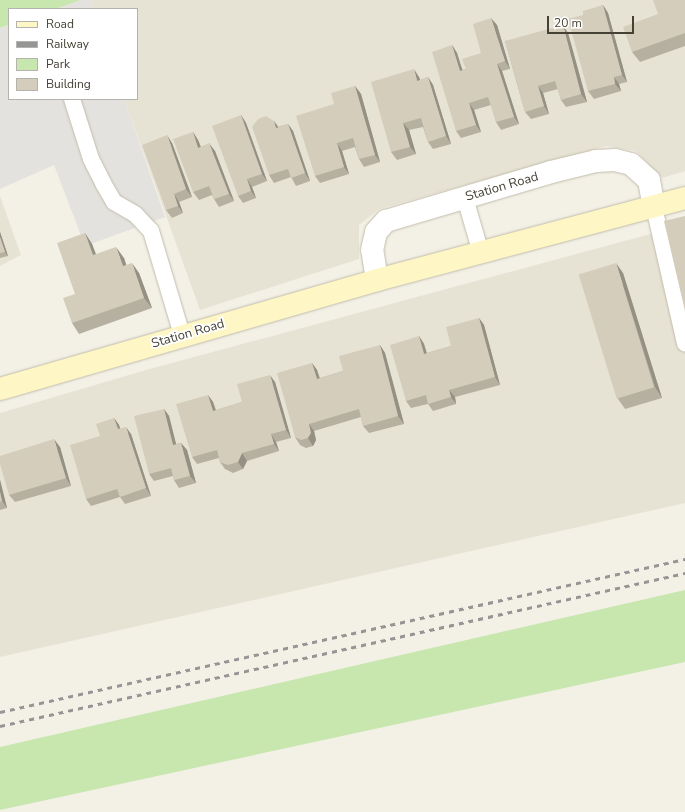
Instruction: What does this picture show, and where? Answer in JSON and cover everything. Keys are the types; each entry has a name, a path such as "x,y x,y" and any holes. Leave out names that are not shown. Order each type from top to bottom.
{"street":[{"name":"Station Road","path":"377,280 372,250 376,232 386,221 551,172 596,162 615,160 631,164 649,180 654,207"},
{"name":"Station Road","path":"0,389 182,335 377,280 685,198"}],"lane":[{"path":"72,100 91,160 114,202 135,214 152,231 182,335"},
{"path":"465,198 481,253"},
{"path":"654,207 685,344"}],"shaded area":[{"path":"81,0 90,0 93,8 59,8"},
{"path":"90,0 685,0 685,171 662,178 636,151 606,146 379,209 359,225 359,259 200,310 124,100 138,100 138,8 93,8"},
{"path":"8,25 8,100 124,100 165,217 85,246 54,165 0,189 0,28"},
{"path":"0,196 21,255 0,266"},
{"path":"669,229 685,296 685,503 0,657 0,413 146,370"}],"green space":[{"path":"0,0 81,0 59,8 8,8 8,25 0,28"},
{"path":"685,590 685,662 0,810 0,747"}],"building":[{"path":"653,0 685,0 685,33 632,52 623,27 658,14"},
{"path":"603,5 622,75 614,77 615,84 588,91 568,19 583,15 583,11"},
{"path":"491,18 505,61 497,64 514,117 496,122 488,97 469,103 476,125 456,131 432,52 452,45 460,71 466,69 462,59 481,53 473,24"},
{"path":"563,25 581,94 561,100 555,81 538,86 544,106 525,112 505,41"},
{"path":"414,69 417,81 428,77 446,136 428,142 421,118 403,123 410,147 391,152 371,82"},
{"path":"355,86 375,155 359,159 353,138 337,143 344,167 315,176 296,116 334,104 331,93"},
{"path":"241,115 262,174 247,179 251,191 238,196 212,126"},
{"path":"266,116 274,121 276,128 288,124 305,173 291,178 288,169 269,175 252,127 258,119"},
{"path":"193,132 198,148 209,143 229,194 214,199 209,186 193,192 173,139"},
{"path":"167,135 186,189 174,194 178,206 166,210 142,145"},
{"path":"685,216 685,311 664,221"},
{"path":"85,233 93,255 116,247 123,266 132,263 144,298 72,323 63,298 75,294 57,243"},
{"path":"0,237 5,252 0,253"},
{"path":"616,263 654,387 617,399 579,274"},
{"path":"479,318 495,377 449,390 451,397 428,404 426,395 406,401 390,345 419,336 424,354 451,346 446,327"},
{"path":"380,345 398,416 363,426 359,409 309,424 311,433 308,438 301,440 295,437 277,373 312,363 317,379 343,371 339,356"},
{"path":"270,375 286,430 271,434 274,444 242,453 238,462 228,465 220,462 217,450 192,457 176,404 208,395 213,411 242,402 237,384"},
{"path":"164,409 173,445 181,443 190,476 174,480 171,468 149,474 134,416"},
{"path":"114,418 118,429 126,427 146,488 120,497 117,489 86,499 70,445 100,436 96,424"},
{"path":"54,439 66,478 9,495 0,464 0,456"}],"railway":[{"path":"0,712 685,559"},
{"path":"0,726 685,573"}]}
